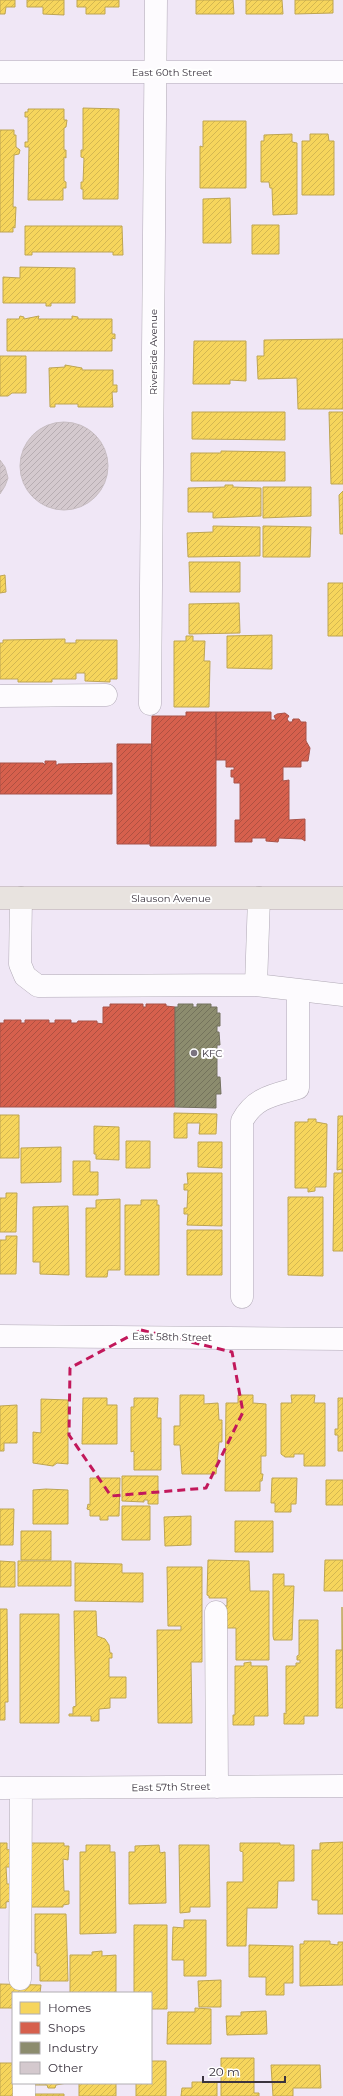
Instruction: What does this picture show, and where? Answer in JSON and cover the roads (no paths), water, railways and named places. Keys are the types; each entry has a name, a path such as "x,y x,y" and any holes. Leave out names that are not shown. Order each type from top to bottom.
{"main road":[{"name":"Slauson Avenue","path":"11,898 343,898"}],"street":[{"name":"Riverside Avenue","path":"150,704 156,0"},
{"name":"East 60th Street","path":"0,72 343,72"},
{"path":"0,696 106,695"},
{"path":"11,898 20,964 25,976 38,986 256,985 343,995"},
{"path":"256,985 259,898"},
{"path":"242,1297 242,1122 248,1110 263,1098 298,1088 298,990"},
{"name":"East 58th Street","path":"0,1336 343,1339"},
{"path":"216,1612 217,1787"},
{"name":"East 57th Street","path":"10,1788 343,1786"},
{"path":"10,1788 20,1979"},
{"path":"24,2084 24,2096"}],"place":[{"name":"KFC","path":"194,1053"}]}
